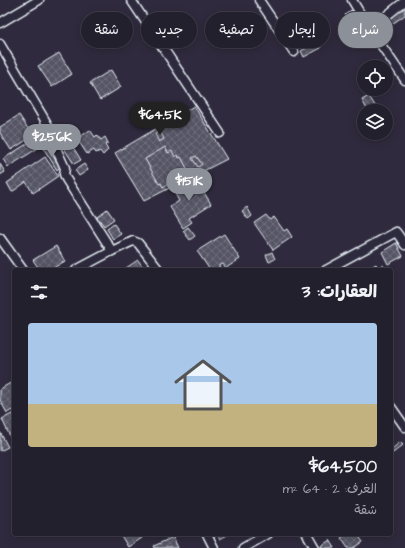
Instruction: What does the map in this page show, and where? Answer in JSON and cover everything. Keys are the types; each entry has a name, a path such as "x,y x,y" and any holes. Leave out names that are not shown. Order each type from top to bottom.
{"street":[{"path":"0,23 39,0"},
{"path":"131,0 220,133"},
{"path":"259,0 294,52"},
{"path":"352,0 359,12"},
{"path":"391,12 405,1"},
{"path":"0,44 49,127 48,131 65,168 64,174 66,179 112,251"},
{"path":"383,48 405,80"},
{"path":"330,268 396,232 405,245"},
{"path":"0,238 22,268"},
{"path":"80,268 133,242 138,243 157,268"},
{"path":"393,410 405,427"},
{"path":"208,536 214,548"},
{"path":"243,548 264,536"},
{"path":"308,536 315,548"}],"building":[{"path":"405,2 405,15 393,23 393,12 389,12"},
{"path":"307,48 321,48 304,57 301,51"},
{"path":"59,53 72,74 52,87 38,66"},
{"path":"111,70 121,87 100,100 90,83"},
{"path":"369,96 374,104 364,104 362,100"},
{"path":"194,106 227,159 144,201 115,153"},
{"path":"19,115 33,136 11,150 0,133 0,127"},
{"path":"90,130 95,137 97,135 101,140 105,137 108,143 105,145 108,150 103,155 100,151 96,153 94,150 87,154 77,139"},
{"path":"160,131 164,139 159,142 155,134"},
{"path":"65,134 81,160 74,164 58,139"},
{"path":"41,135 46,143 8,167 3,159"},
{"path":"47,147 60,167 57,170 44,149"},
{"path":"165,147 168,153 172,151 175,157 178,155 179,158 181,157 189,172 163,187 161,183 159,184 145,159"},
{"path":"196,156 202,164 198,167 192,158"},
{"path":"45,157 58,176 33,193 26,182 12,192 7,183"},
{"path":"0,164 5,172 0,175"},
{"path":"84,164 88,170 79,176 75,170"},
{"path":"196,179 211,204 189,218 192,222 183,228 170,207 179,201 173,190 187,182 189,184"},
{"path":"247,207 252,216 248,219 242,211"},
{"path":"107,209 114,219 104,226 97,217"},
{"path":"266,215 270,220 274,217 284,231 287,229 292,237 273,250 254,223"},
{"path":"114,224 121,234 113,239 107,229"},
{"path":"188,227 195,236 190,240 183,231"},
{"path":"224,234 240,259 226,268 223,264 219,265 220,268 209,268 197,251"},
{"path":"396,243 403,256 388,264 382,252"},
{"path":"56,246 65,261 53,268 39,268 33,260"},
{"path":"272,252 275,259 269,262 266,255"},
{"path":"138,260 144,268 126,268"},
{"path":"376,264 378,268 370,268"},
{"path":"12,382 12,410 7,413 0,400 0,389"},
{"path":"12,414 12,441 2,419"},
{"path":"0,432 8,447 0,451"},
{"path":"400,442 403,445 393,453 393,448"},
{"path":"121,536 140,536 142,538 128,547"},
{"path":"218,536 225,536 220,539"},
{"path":"344,536 358,536 363,542 354,548 348,548 341,538"},
{"path":"173,537 178,548 155,548 154,546"},
{"path":"330,540 335,548 322,548 321,546"}]}
